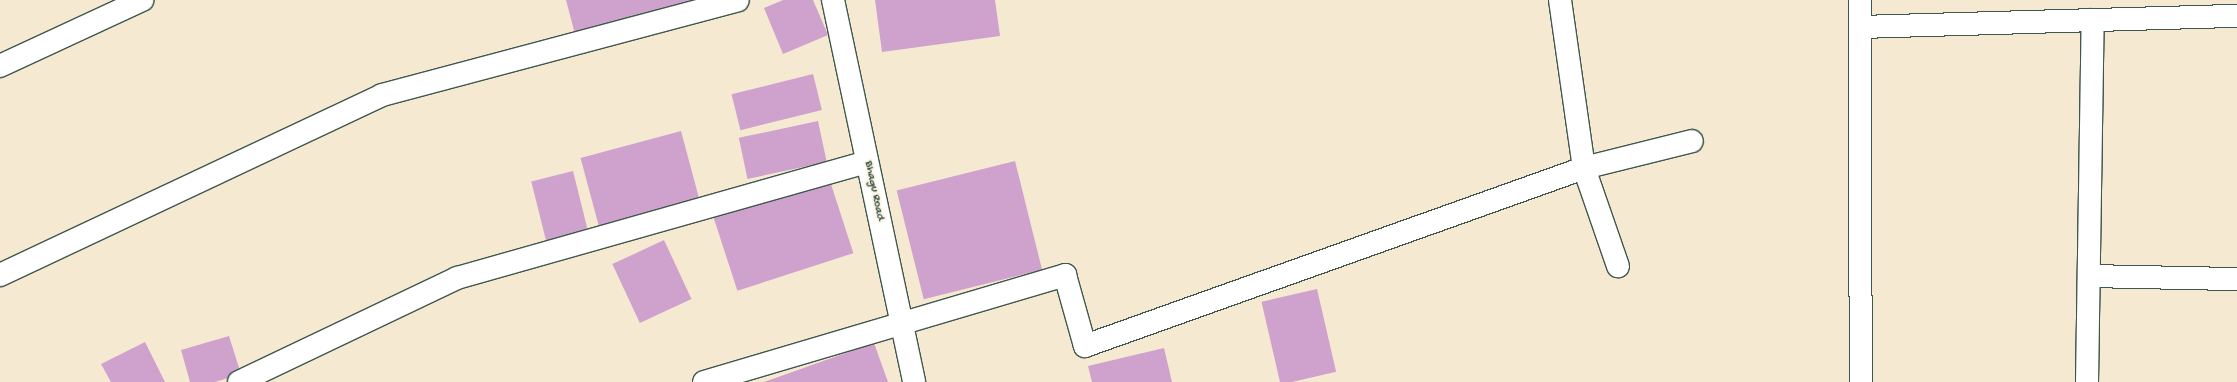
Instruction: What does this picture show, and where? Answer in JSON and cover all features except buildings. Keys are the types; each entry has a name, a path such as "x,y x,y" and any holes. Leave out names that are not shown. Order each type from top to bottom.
{"street":[{"path":"0,66 142,0"},
{"path":"0,275 382,96 738,0"},
{"name":"Bhagu Road","path":"833,0 914,382"},
{"path":"1560,0 1584,168 1618,266"},
{"path":"1860,0 1862,382"},
{"path":"1860,27 2237,16"},
{"path":"2087,382 2093,20"},
{"path":"704,382 1065,275 1086,346 1584,168 1692,141"},
{"path":"239,382 457,278 867,162"},
{"path":"2089,276 2237,279"}]}
